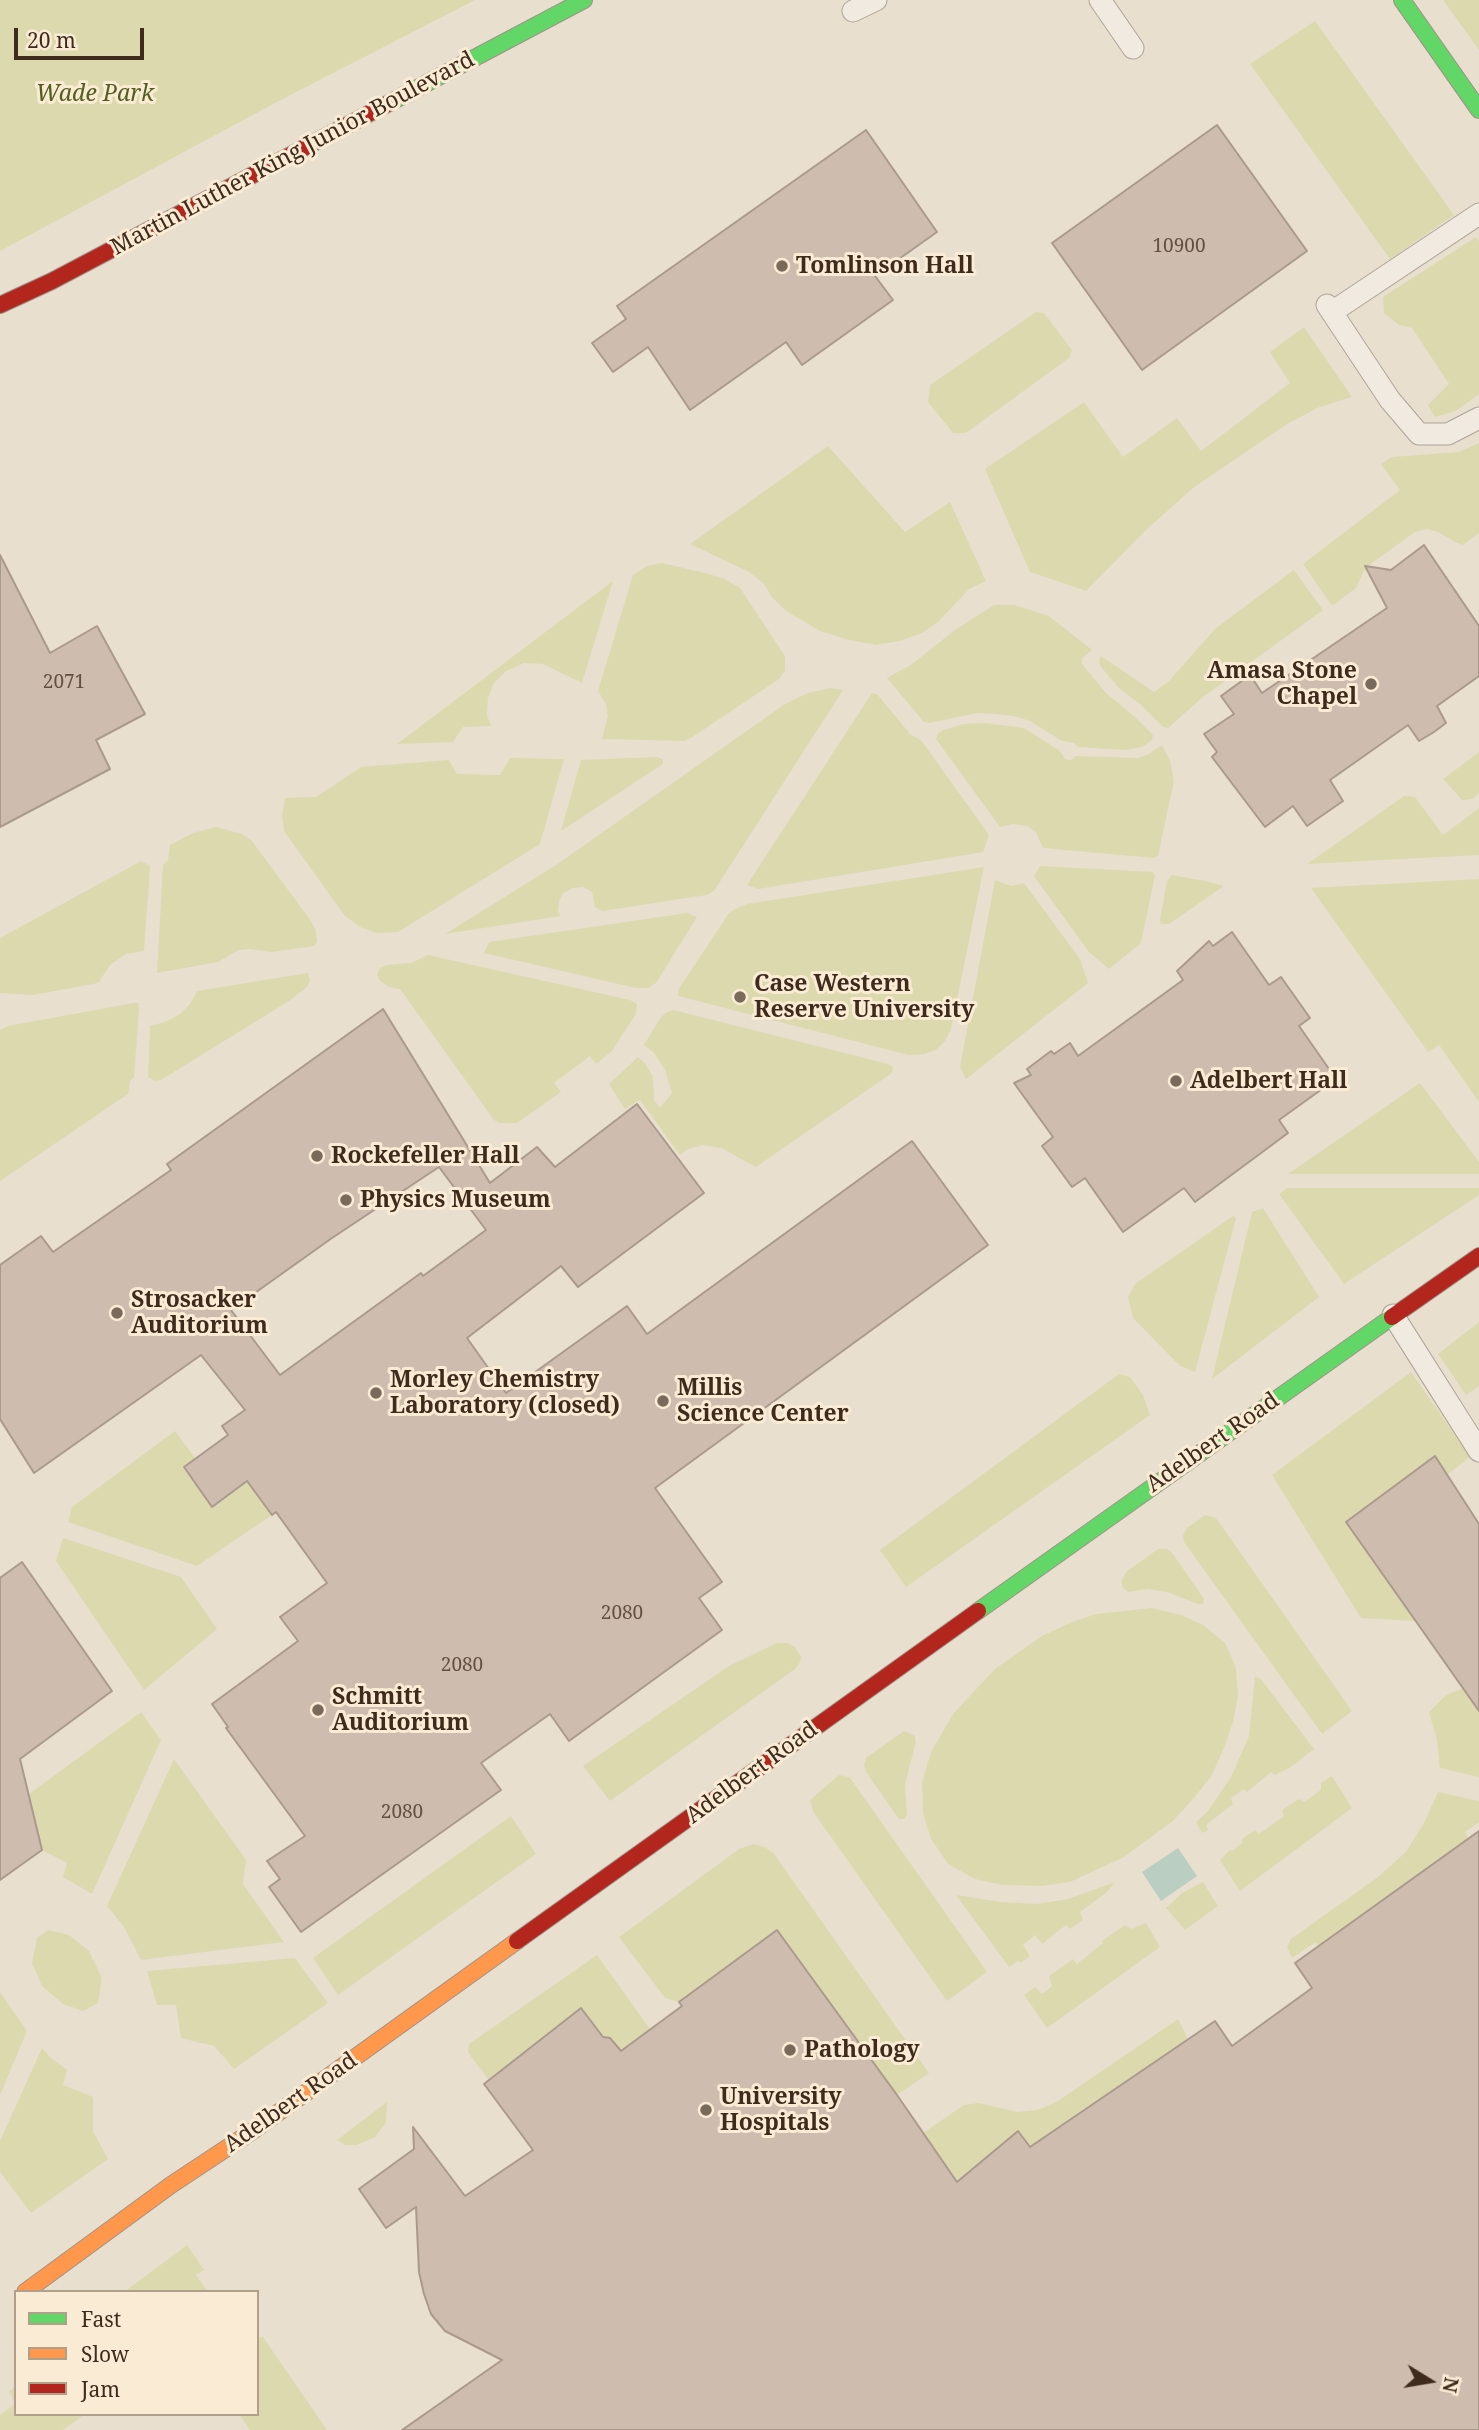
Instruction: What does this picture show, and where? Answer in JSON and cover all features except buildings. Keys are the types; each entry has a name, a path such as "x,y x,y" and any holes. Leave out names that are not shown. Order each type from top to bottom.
{"street":[{"name":"Martin Luther King Junior Boulevard","path":"0,305 52,281 584,0"},
{"path":"1402,0 1479,110"},
{"name":"Adelbert Road","path":"28,2290 171,2185 254,2130 1479,1256"}],"lane":[{"path":"853,11 876,0"},
{"path":"1100,0 1133,48"},
{"path":"1479,214 1330,308 1390,400 1419,434 1448,434 1479,418"},
{"path":"1393,1315 1479,1451"}],"green space":[{"name":"Wade Park","path":"0,0 475,0 275,103 0,251"},
{"path":"1443,0 1479,0 1479,50"},
{"path":"1315,21 1454,215 1390,259 1250,64"},
{"path":"1476,237 1479,241 1479,394 1456,411 1435,417 1428,405 1449,384 1412,328 1399,325 1384,313 1383,297"},
{"path":"1036,312 1044,313 1072,350 1069,358 966,433 953,433 928,402 930,385"},
{"path":"1304,327 1352,397 1317,408 1284,426 1193,488 1145,531 1086,591 1030,572 985,469 1084,402 1123,457 1177,418 1201,451 1290,383 1270,352"},
{"path":"1479,443 1479,533 1463,545 1427,529 1415,532 1372,563 1364,571 1356,588 1332,606 1303,564 1400,490 1381,464 1392,457 1459,452"},
{"path":"828,446 905,532 950,502 986,581 969,589 938,622 922,633 900,641 876,645 820,631 786,611 764,584 749,572 690,544"},
{"path":"662,563 725,579 740,588 785,656 785,671 779,679 684,741 602,739 608,716 606,704 598,691 633,575 647,566"},
{"path":"1294,570 1323,610 1203,697 1168,728 1163,727 1119,688 1101,667 1101,656 1154,692 1169,681 1216,628"},
{"path":"613,581 582,683 543,664 524,663 506,671 494,683 488,698 487,715 491,726 463,727 453,742 397,744"},
{"path":"994,605 1015,605 1049,616 1092,650 1082,658 1082,664 1106,693 1153,735 1152,740 1142,747 1125,750 1078,747 1074,743 1062,741 1030,721 995,714 977,713 924,722 887,678 912,664 955,630"},
{"path":"830,688 843,690 714,891 707,895 602,911 595,907 592,892 583,887 573,888 563,893 559,901 558,911 561,916 445,934 556,865 785,704 808,693"},
{"path":"872,693 877,694 911,735 921,740 989,835 983,852 758,889 747,885"},
{"path":"985,723 1024,728 1060,751 1065,759 1071,760 1076,756 1138,758 1160,746 1163,747 1170,761 1174,781 1158,856 1154,858 1043,848 1036,832 1027,826 1013,824 1000,827 936,739 943,730 964,724"},
{"path":"1479,752 1479,793 1473,799 1462,800 1443,779"},
{"path":"510,758 564,759 540,844 398,932 377,933 360,927 345,916 284,831 282,815 285,798 316,797 361,767 449,760 457,774 500,775"},
{"path":"663,759 663,764 561,831 581,760"},
{"path":"1404,796 1415,797 1443,835 1479,808 1479,855 1307,864"},
{"path":"216,827 242,834 252,841 311,921 317,942 314,946 272,952 239,950 218,962 157,973 163,865 168,860 170,845 193,833"},
{"path":"141,861 150,866 144,951 126,954 111,964 98,983 33,995 0,993 0,938"},
{"path":"1040,866 1153,872 1155,875 1141,943 1109,969 1089,952 1034,876"},
{"path":"984,867 951,1029 937,1049 925,1054 909,1055 678,996 678,990 729,913 735,909 747,904"},
{"path":"1172,875 1224,886 1169,924 1161,924 1167,881"},
{"path":"1479,879 1479,1102 1439,1045 1428,1052 1311,888"},
{"path":"995,880 1011,886 1024,883 1080,959 1088,983 966,1079 960,1067"},
{"path":"687,913 697,917 656,983 648,988 636,988 484,953 489,942"},
{"path":"428,955 630,1000 637,1004 636,1014 612,1051 596,1064 590,1056 554,1083 561,1092 517,1123 500,1123 494,1120 400,989 389,987 379,980 377,974 380,968 411,963"},
{"path":"308,973 310,981 307,987 289,1001 161,1080 155,1081 148,1077 150,1026 180,1014 197,991"},
{"path":"138,1003 139,1009 134,1078 130,1081 128,1094 0,1181 0,1030 8,1026"},
{"path":"674,1010 888,1064 893,1067 892,1073 756,1167 721,1148 703,1145 688,1149 680,1155 640,1100 625,1109 609,1084 638,1057 653,1077 654,1100 660,1108 672,1093 665,1070 654,1053 644,1045 661,1017"},
{"path":"1420,1083 1479,1162 1479,1174 1288,1174"},
{"path":"1287,1188 1479,1188 1479,1195 1344,1284 1279,1194"},
{"path":"1263,1208 1319,1297 1212,1379 1252,1212"},
{"path":"1233,1216 1236,1218 1195,1372 1180,1366 1133,1318 1128,1297 1135,1284"},
{"path":"1479,1322 1479,1386 1466,1395 1438,1354"},
{"path":"1411,1372 1470,1457 1447,1475 1346,1522 1415,1621 1361,1618 1272,1475"},
{"path":"1119,1374 1130,1377 1143,1395 1150,1415 906,1587 880,1550"},
{"path":"175,1431 195,1458 184,1467 247,1481 272,1515 197,1566 68,1522 72,1507"},
{"path":"1205,1515 1216,1518 1352,1711 1322,1734 1184,1542 1183,1535 1187,1528"},
{"path":"63,1538 181,1577 217,1629 144,1690 56,1561"},
{"path":"1158,1549 1167,1549 1173,1554 1204,1599 1203,1604 1167,1592 1147,1589 1128,1592 1122,1587 1126,1572"},
{"path":"1152,1608 1181,1615 1203,1625 1225,1643 1236,1668 1238,1696 1233,1722 1211,1777 1173,1821 1124,1857 1070,1882 1042,1886 1002,1885 975,1879 948,1864 931,1839 923,1813 922,1783 931,1752 953,1714 995,1669 1042,1636 1096,1614"},
{"path":"777,1643 787,1643 795,1647 801,1657 795,1669 610,1801 583,1766 729,1666"},
{"path":"1255,1677 1260,1678 1314,1749 1291,1767 1275,1775 1271,1772 1247,1792 1244,1789 1231,1798 1233,1804 1206,1825 1208,1830 1202,1833 1196,1822 1208,1811 1231,1777 1249,1736"},
{"path":"1463,1688 1479,1709 1479,1777 1440,1768 1437,1740 1429,1712 1445,1696"},
{"path":"141,1712 161,1740 92,1894 63,1877 67,1863 42,1850 29,1794"},
{"path":"904,1731 915,1736 916,1742 905,1784 907,1814 904,1819 899,1819 866,1772 864,1765 866,1758"},
{"path":"174,1759 246,1860 243,1884 284,1942 141,1960 124,1927 107,1906"},
{"path":"839,1775 849,1777 853,1782 987,1972 947,2001 814,1813 810,1800"},
{"path":"1332,1776 1352,1808 1240,1891 1220,1860 1255,1830 1259,1834 1284,1816 1282,1810 1299,1799 1304,1802 1321,1790 1321,1783"},
{"path":"1438,1792 1479,1801 1479,1822 1465,1832 1469,1839 1318,1946 1316,1942 1292,1958 1287,1947 1291,1939 1378,1877 1406,1852 1424,1823"},
{"path":"511,1816 536,1854 338,1995 313,1958"},
{"path":"754,1844 765,1847 774,1854 929,2073 897,2095 777,1931 679,2002 665,1998 619,1937 739,1849"},
{"path":"1115,1882 1106,1893 1080,1912 1083,1920 1070,1929 1066,1925 1042,1944 1035,1935 1023,1945 1030,1956 1009,1967 956,1895 1037,1904 1068,1899"},
{"path":"1203,1882 1218,1906 1185,1930 1166,1908 1182,1893"},
{"path":"1146,1923 1160,1947 1047,2028 1024,1995 1035,1987 1042,1994 1052,1986 1049,1976 1073,1959 1077,1964 1125,1925 1131,1929"},
{"path":"48,1930 69,1935 89,1951 102,1978 98,2003 83,2011 63,2004 42,1986 32,1963 37,1938"},
{"path":"597,1955 650,2029 621,2051 610,2038 603,2037 580,2008 489,2080 468,2052 469,2044"},
{"path":"295,1958 328,2003 234,2069 214,2046 181,2038 176,2005 157,2005 147,1971"},
{"path":"0,1992 27,2031 0,2095"},
{"path":"1178,2019 1188,2039 1030,2147 1018,2132 965,2191 923,2133 964,2105 979,2103 1017,2112 1038,2110 1058,2101"},
{"path":"42,2048 67,2070 63,2085 93,2097 93,2131 108,2159 31,2213 0,2172 0,2141"},
{"path":"387,2102 386,2123 375,2137 357,2145 345,2145 337,2140"},
{"path":"187,2245 204,2270 196,2275 207,2290 127,2290"},
{"path":"263,2337 327,2430 250,2430 240,2416 259,2416 259,2338"},
{"path":"14,2387 14,2402 9,2391"},
{"path":"14,2405 14,2416 82,2416 63,2430 0,2430 0,2415"}],"shaded area":[{"path":"1178,1848 1197,1876 1161,1901 1142,1872"}],"traffic: fast":[{"path":"393,101 584,0"},
{"path":"1402,0 1479,110"},
{"path":"978,1611 1392,1317"}],"traffic: slow":[{"path":"28,2290 171,2185 254,2130 517,1941"}],"traffic: jam":[{"path":"0,305 52,281 393,101"},
{"path":"1392,1317 1479,1256"},
{"path":"517,1941 978,1611"}],"place":[{"name":"Tomlinson Hall","path":"782,266"},
{"name":"Amasa Stone Chapel","path":"1371,684"},
{"name":"Case Western Reserve University","path":"740,997"},
{"name":"Adelbert Hall","path":"1176,1081"},
{"name":"Rockefeller Hall","path":"317,1156"},
{"name":"Physics Museum","path":"346,1200"},
{"name":"Strosacker Auditorium","path":"117,1313"},
{"name":"Morley Chemistry Laboratory (closed)","path":"376,1393"},
{"name":"Millis Science Center","path":"663,1401"},
{"name":"Schmitt Auditorium","path":"318,1710"},
{"name":"Pathology","path":"790,2050"},
{"name":"University Hospitals","path":"706,2110"}]}
